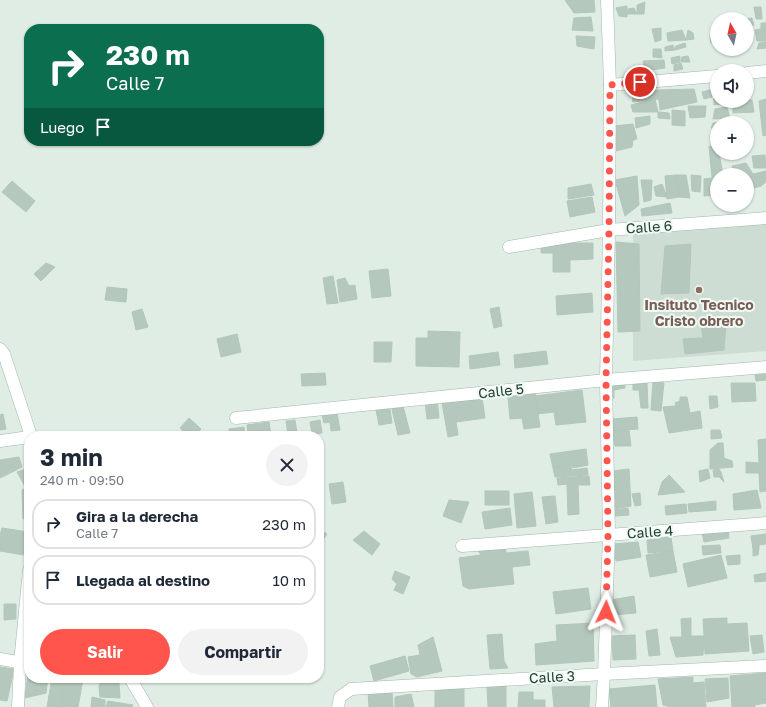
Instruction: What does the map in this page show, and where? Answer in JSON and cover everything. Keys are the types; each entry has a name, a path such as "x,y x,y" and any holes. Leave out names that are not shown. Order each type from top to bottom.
{"street":[{"path":"602,707 608,535 606,380 610,85 607,0"},
{"path":"754,72 766,71"},
{"path":"610,85 710,77"},
{"name":"Calle 6","path":"509,247 609,230 766,218"},
{"path":"0,349 4,354 28,431"},
{"name":"Calle 5","path":"236,418 606,380 766,367"},
{"path":"0,441 24,437"},
{"name":"Calle 4","path":"462,546 766,523"},
{"path":"0,659 24,663 18,707"},
{"name":"Calle 3","path":"339,702 351,689 766,666"},
{"path":"133,683 147,707"}],"shaded area":[{"name":"Insituto Tecnico Cristo obrero","path":"766,223 766,351 633,361 633,230"}],"building":[{"path":"565,0 594,0 595,12 574,13"},
{"path":"645,2 644,14 637,14 637,5"},
{"path":"627,6 627,17 619,16 616,8"},
{"path":"754,7 761,7 762,19 756,19"},
{"path":"634,8 637,14 627,14 628,9"},
{"path":"591,17 593,31 572,30 574,18"},
{"path":"761,23 766,23 766,41 757,41 755,30 761,29"},
{"path":"661,28 661,40 655,42 652,29"},
{"path":"682,30 686,40 668,41 667,33"},
{"path":"688,30 693,33 694,39 686,40"},
{"path":"576,36 595,37 594,49 577,46"},
{"path":"766,42 766,48 757,49 759,43"},
{"path":"685,43 686,47 675,50 676,46"},
{"path":"673,45 675,50 665,51 665,47"},
{"path":"653,49 661,49 662,58 653,57"},
{"path":"680,56 680,62 672,64 671,58"},
{"path":"688,56 690,62 681,62 682,57"},
{"path":"664,60 665,68 645,71 643,61"},
{"path":"681,63 683,69 674,71 674,65"},
{"path":"694,89 697,102 660,110 658,90"},
{"path":"658,90 658,99 633,102 632,93"},
{"path":"710,90 710,98 704,99 702,92"},
{"path":"655,99 658,112 633,112 631,105"},
{"path":"766,99 766,135 763,136 759,101"},
{"path":"688,106 706,106 705,117 690,118"},
{"path":"727,108 729,116 714,116 715,109"},
{"path":"733,108 753,108 754,112 733,113"},
{"path":"672,110 685,111 685,126 672,125"},
{"path":"658,112 669,113 670,119 658,118"},
{"path":"650,116 650,124 636,128 635,118"},
{"path":"633,124 637,139 633,140 632,147 616,151 614,126"},
{"path":"765,155 766,168 754,168 753,160 754,160 754,156"},
{"path":"710,160 720,160 722,168 711,168"},
{"path":"746,163 749,168 732,168 732,166"},
{"path":"766,171 766,182 761,186 754,174"},
{"path":"676,175 686,175 690,198 679,197"},
{"path":"676,175 679,197 667,199 665,176"},
{"path":"691,175 701,176 700,192 692,191"},
{"path":"754,175 761,186 754,188"},
{"path":"637,176 639,205 625,216 615,180"},
{"path":"710,178 710,196 704,196 704,179"},
{"path":"641,180 652,180 651,200 644,202"},
{"path":"12,181 35,201 26,212 2,192"},
{"path":"591,184 594,195 568,199 568,188"},
{"path":"662,184 667,197 656,196 654,187"},
{"path":"592,197 595,212 570,217 567,201"},
{"path":"670,203 672,213 642,216 641,209"},
{"path":"616,242 639,244 640,331 618,332"},
{"path":"541,243 593,243 593,259 570,260 570,272 553,272 553,253 541,253"},
{"path":"691,244 689,293 661,294 665,246"},
{"path":"46,263 55,267 41,281 34,274"},
{"path":"388,269 391,296 372,298 369,271"},
{"path":"333,276 338,303 327,304 323,278"},
{"path":"345,278 349,286 355,285 357,299 340,302 337,280"},
{"path":"107,287 127,289 126,302 105,300"},
{"path":"592,293 593,312 557,315 556,296"},
{"path":"499,307 502,326 494,328 490,309"},
{"path":"142,309 148,327 136,330 132,312"},
{"path":"703,321 726,322 724,350 685,354 683,339 703,338 701,323"},
{"path":"428,331 460,332 459,367 416,366 416,338 428,338"},
{"path":"237,334 241,352 221,357 217,339"},
{"path":"374,342 392,342 391,362 374,362"},
{"path":"546,351 548,364 515,368 514,355"},
{"path":"498,352 500,365 470,369 469,356"},
{"path":"325,373 326,385 302,386 301,374"},
{"path":"766,374 766,380 756,381 755,375"},
{"path":"653,382 664,383 661,411 651,410"},
{"path":"625,383 625,388 614,390 614,398 610,399 610,390 614,385"},
{"path":"647,383 648,408 641,408 639,390 633,390 633,384"},
{"path":"731,383 755,383 756,401 732,402"},
{"path":"582,390 586,422 556,425 554,412 537,414 535,396"},
{"path":"535,393 540,427 524,429 522,418 510,419 508,397"},
{"path":"709,396 717,396 718,407 710,409"},
{"path":"482,397 485,418 456,422 458,435 448,437 442,403"},
{"path":"680,397 687,397 690,413 700,411 702,428 669,433 663,407 676,406 675,403 680,401"},
{"path":"437,399 439,418 427,419 425,401"},
{"path":"389,403 392,423 379,425 375,405"},
{"path":"403,406 410,433 398,435 392,409"},
{"path":"337,413 340,430 331,431 330,422 324,423 322,415"},
{"path":"3,414 6,429 0,430 0,415"},
{"path":"637,417 638,429 612,431 612,419"},
{"path":"189,418 201,429 199,431 183,431 180,428"},
{"path":"295,420 297,431 287,431 286,421"},
{"path":"320,420 322,431 312,431 310,422"},
{"path":"269,422 270,431 248,431 247,425"},
{"path":"244,427 244,431 229,431 229,429"},
{"path":"629,430 631,446 615,446 612,431"},
{"path":"711,430 720,430 722,438 711,439"},
{"path":"766,439 766,491 760,492 759,473 746,473 746,462 759,463 758,440"},
{"path":"718,443 723,443 724,458 732,461 733,467 710,469 710,450"},
{"path":"586,449 588,465 573,468 572,465 553,468 550,454"},
{"path":"19,457 22,467 0,478 0,460"},
{"path":"571,466 572,470 587,468 588,475 555,477 553,468"},
{"path":"629,469 631,506 614,509 613,471"},
{"path":"708,469 710,478 700,482 699,471"},
{"path":"719,469 724,482 719,477 714,477 713,470"},
{"path":"24,470 24,484 17,472"},
{"path":"669,475 685,492 658,495 662,482"},
{"path":"589,476 590,485 578,485 579,514 568,515 567,484 558,485 557,478"},
{"path":"343,482 346,502 332,504 329,484"},
{"path":"24,489 23,519 22,490"},
{"path":"757,490 761,508 734,510 733,494"},
{"path":"485,491 509,491 509,505 485,505"},
{"path":"532,492 536,526 517,528 514,494"},
{"path":"640,493 641,505 635,506 632,494"},
{"path":"555,496 558,522 546,524 542,497"},
{"path":"449,500 469,502 461,523 443,516"},
{"path":"716,501 716,510 689,512 688,504"},
{"path":"686,504 687,513 666,515 665,506"},
{"path":"510,508 512,525 485,529 482,512"},
{"path":"628,508 629,515 615,516 614,510"},
{"path":"2,528 24,531 23,555 0,551 0,535"},
{"path":"728,529 729,538 704,542 702,532"},
{"path":"364,531 380,544 372,555 353,540"},
{"path":"766,534 766,544 759,545 759,548 753,549 751,536"},
{"path":"671,537 673,551 648,553 647,540"},
{"path":"638,542 641,557 616,561 614,544"},
{"path":"720,545 721,553 703,555 702,546"},
{"path":"505,546 506,553 528,551 530,565 512,567 514,584 469,589 463,586 459,558 481,555 477,549"},
{"path":"759,548 758,555 753,556 753,549"},
{"path":"673,551 677,572 650,577 646,555"},
{"path":"721,555 727,578 688,587 683,564"},
{"path":"740,555 740,564 728,565 726,556"},
{"path":"395,571 410,577 403,594 394,590 397,584 392,579"},
{"path":"766,573 766,581 755,582 754,575"},
{"path":"588,588 591,609 556,614 553,592"},
{"path":"634,596 636,613 613,615 611,600"},
{"path":"4,604 16,604 16,619 4,620"},
{"path":"691,618 691,636 704,636 703,655 676,657 670,637 682,637 681,619"},
{"path":"727,618 727,624 747,623 749,651 705,654 703,619"},
{"path":"593,623 594,661 536,665 535,644 557,641 556,625"},
{"path":"657,629 660,655 649,656 646,631"},
{"path":"502,634 504,661 508,668 490,669 487,635"},
{"path":"635,635 636,659 613,660 612,636"},
{"path":"762,635 764,652 753,654 750,636"},
{"path":"433,637 442,671 417,677 411,674 408,657 420,655 418,645"},
{"path":"405,656 409,671 374,681 370,666"},
{"path":"0,667 14,669 7,701 0,700"},
{"path":"766,673 766,703 755,705 755,707 732,707 730,676"},
{"path":"693,677 693,683 704,682 706,707 671,707 663,705 658,679"},
{"path":"728,678 729,698 707,702 705,679"},
{"path":"27,683 47,683 46,693 25,698"},
{"path":"51,683 64,683 61,707 47,707"},
{"path":"65,683 82,683 78,707 61,707"},
{"path":"100,683 119,683 120,698 100,697 99,686"},
{"path":"506,685 506,707 488,707 487,686"},
{"path":"655,685 657,707 611,707 609,689"},
{"path":"435,686 464,686 464,707 435,707"},
{"path":"590,686 589,707 554,707 552,687"},
{"path":"392,691 393,707 369,707 368,692"},
{"path":"519,692 533,692 533,700 545,700 545,707 518,707"},
{"path":"411,694 414,707 395,707 395,697"},
{"path":"92,697 105,700 105,707 91,707"},
{"path":"108,701 133,705 132,707 106,707"}],"place":[{"name":"Insituto Tecnico Cristo obrero","path":"699,290"}],"route":[{"path":"606,612 608,535 606,380 610,85 640,82"}]}
